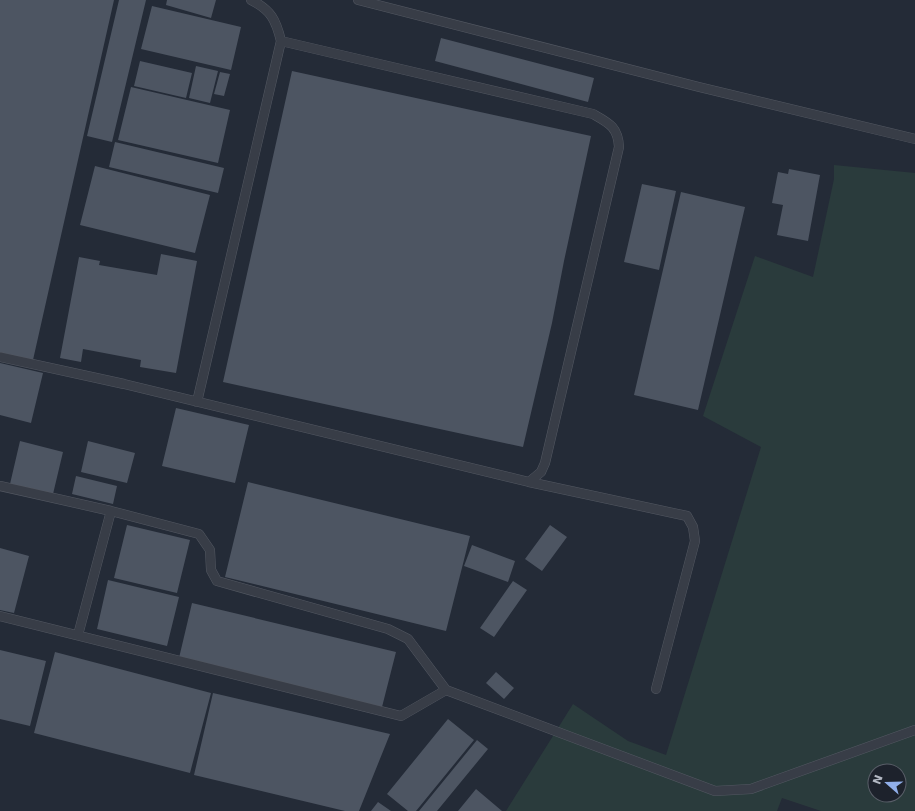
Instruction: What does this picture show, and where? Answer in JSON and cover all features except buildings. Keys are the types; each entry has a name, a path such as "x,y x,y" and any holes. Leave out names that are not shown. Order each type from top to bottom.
{"lane":[{"path":"197,402 281,41 277,24 270,13 260,4 251,0"},
{"path":"358,0 699,87 915,139"},
{"path":"281,41 593,114 608,123 618,135 619,147 545,463 541,472 528,482"},
{"path":"0,357 197,402 528,482 687,516 693,526 695,541 656,690"},
{"path":"0,486 111,511 199,534 210,550 211,570 217,580 388,629 408,639 446,690 715,791 751,789 915,730"},
{"path":"78,635 111,511"},
{"path":"0,616 401,716 446,690"}],"shaded area":[{"path":"834,165 915,173 915,811 821,811 782,798 777,811 506,811 573,704 628,741 666,755 761,447 703,416 755,256 813,277 834,179"}]}
